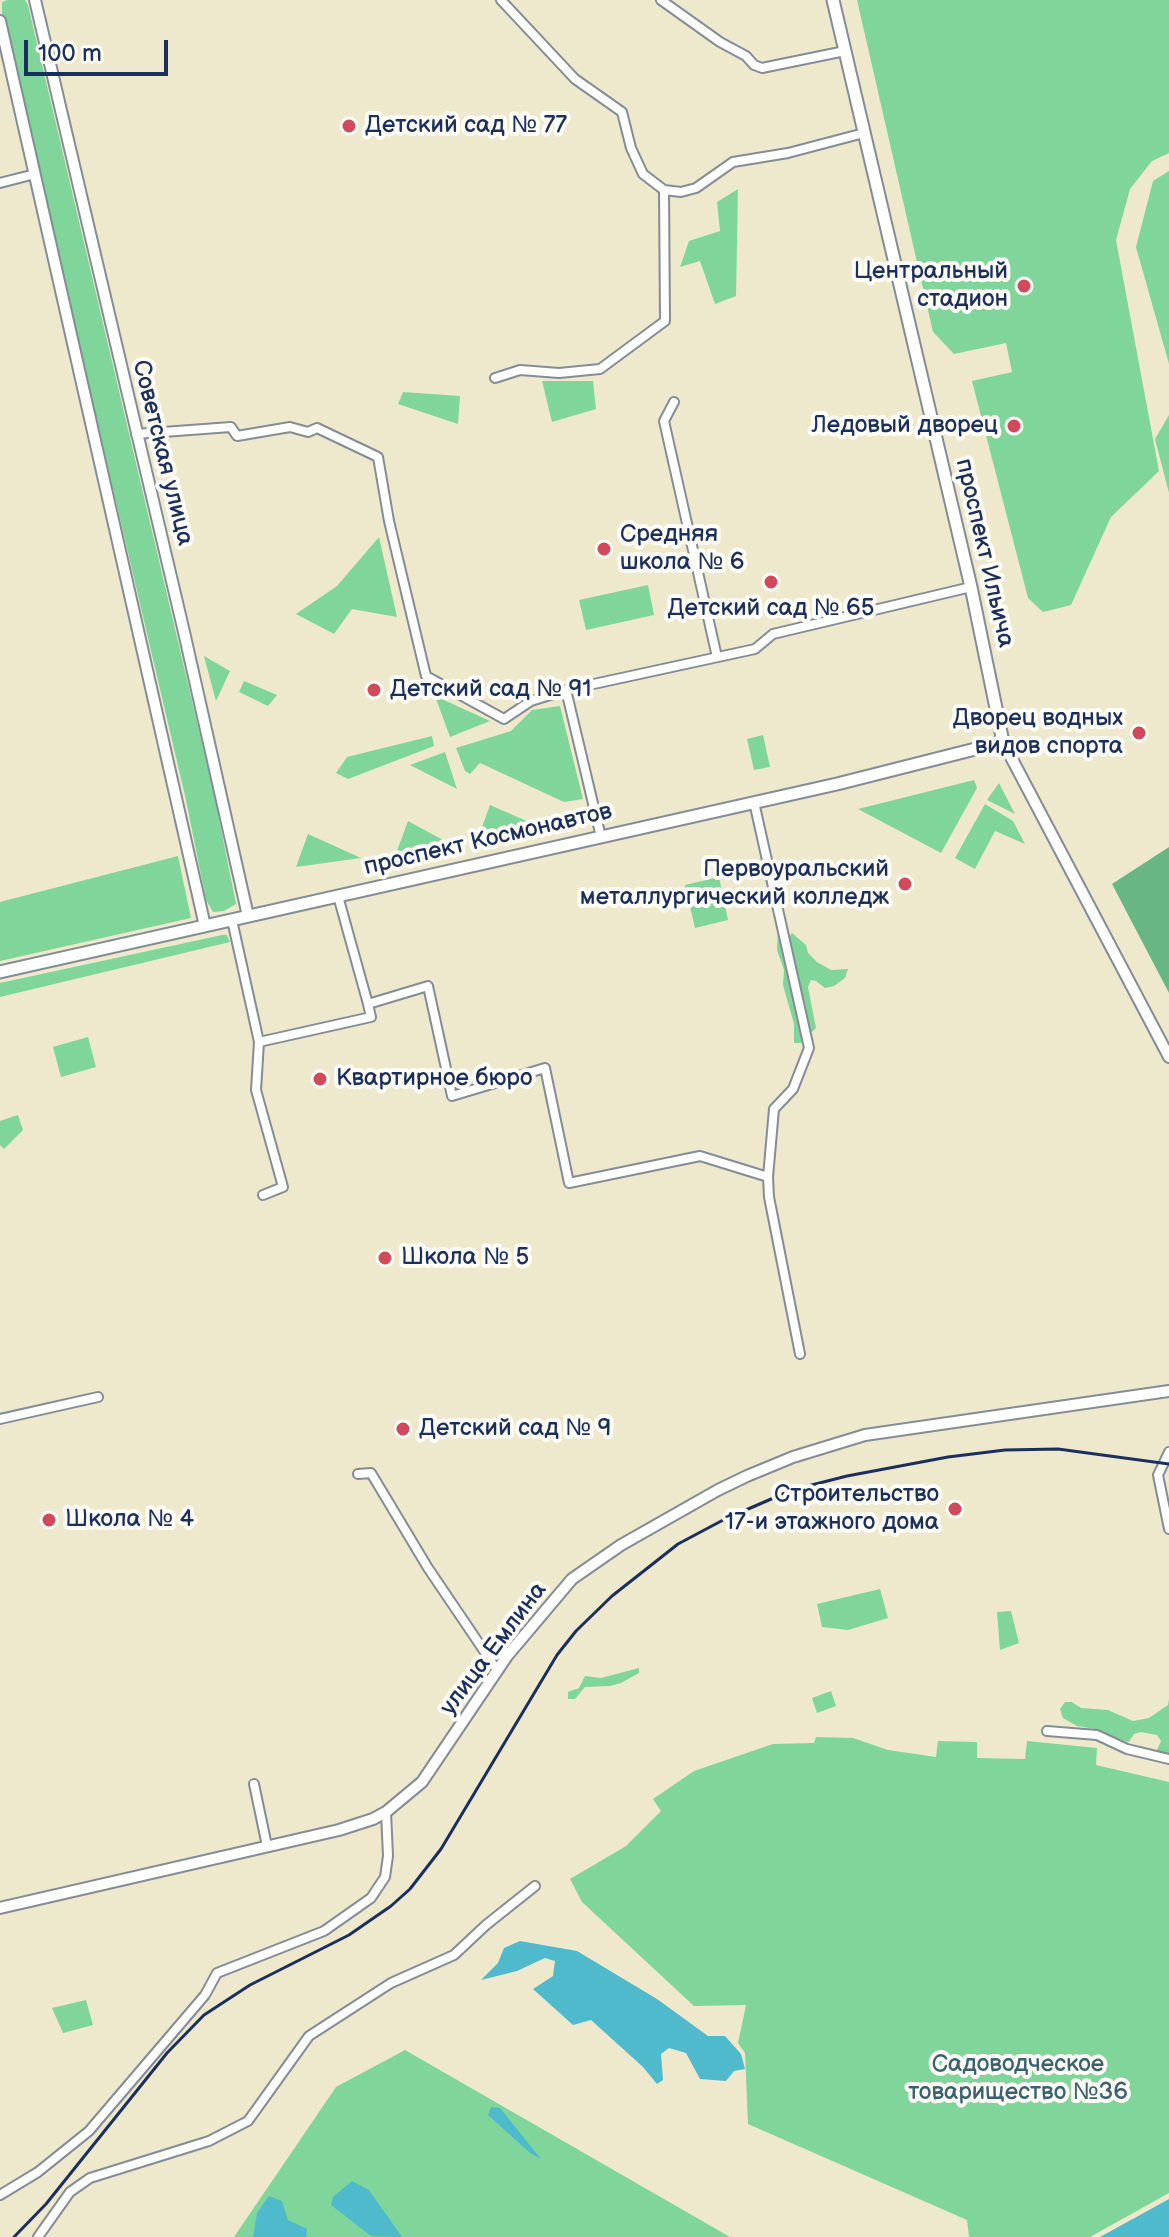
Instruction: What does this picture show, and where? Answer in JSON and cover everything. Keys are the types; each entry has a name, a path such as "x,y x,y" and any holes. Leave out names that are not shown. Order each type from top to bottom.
{"main road":[{"name":"проспект Ильича","path":"833,0 971,587 1003,742"},
{"name":"проспект Космонавтов","path":"0,972 754,802 1003,742"}],"street":[{"name":"Советская улица","path":"35,0 248,916"},
{"path":"501,0 575,79 622,112 631,148 643,174 664,190 681,192 696,188 733,162 788,153 864,133"},
{"path":"661,0 762,68 845,51"},
{"path":"0,21 205,926"},
{"path":"0,183 35,174"},
{"path":"495,378 520,370 559,373 600,369 665,321 664,190"},
{"path":"674,402 664,421 717,657"},
{"path":"136,434 231,427 237,436 290,427 308,432 317,428 378,457 391,534 426,676 504,719 531,701 566,690 755,649 773,634 971,587"},
{"path":"566,690 601,837"},
{"name":"проспект Ильича","path":"1003,742 1169,1057"},
{"path":"754,802 809,1048 793,1089 774,1109 768,1177 769,1197 800,1354"},
{"path":"259,1042 371,1017 338,896"},
{"path":"232,920 259,1042 256,1090 283,1187 263,1195"},
{"path":"368,1004 428,986 452,1096 545,1068 569,1183 700,1156 768,1177"},
{"name":"улица Емлина","path":"1,1904 339,1830 386,1812 422,1782 497,1670 557,1595 587,1567 718,1490 793,1457 865,1435 1169,1391"},
{"path":"0,1419 98,1397"},
{"path":"1169,1452 1158,1475 1169,1529"},
{"path":"358,1474 371,1473 428,1568 497,1670"},
{"path":"1047,1731 1097,1735 1127,1749 1169,1759"},
{"path":"254,1784 267,1846"},
{"path":"0,2195 38,2172 89,2131 205,1995 217,1973 324,1931 371,1898 385,1877 388,1856 386,1812"},
{"path":"38,2237 70,2192 90,2178 209,2141 248,2121 309,2036 391,1983 454,1955 535,1886"}],"green space":[{"path":"25,0 28,5 214,794 236,904 224,911 213,912 206,900 186,800 2,15 2,2"},
{"name":"Центральный стадион","path":"857,0 1169,0 1169,153 1152,161 1130,189 1116,240 1159,471 1111,517 1071,605 1043,612 1028,598 972,381 1012,372 1006,343 954,354 933,332"},
{"path":"1169,171 1169,364 1136,247 1153,181"},
{"path":"738,189 736,296 715,304 700,261 680,267 689,241 720,231 717,202"},
{"path":"542,381 593,381 596,409 552,422"},
{"path":"403,392 460,396 458,424 398,404"},
{"path":"1169,415 1169,493 1155,439"},
{"path":"379,537 397,617 352,609 334,634 296,614 337,586"},
{"path":"648,585 654,615 586,630 579,600"},
{"path":"204,656 230,671 216,701"},
{"path":"244,681 277,695 268,706 239,692"},
{"path":"435,696 490,721 450,737"},
{"path":"560,706 583,799 564,802 480,763 470,774 465,771 456,748 511,731 532,710"},
{"path":"763,735 770,767 754,770 747,739"},
{"path":"432,736 434,746 348,779 336,773 347,757"},
{"path":"445,752 457,789 410,765"},
{"path":"974,780 977,788 941,853 858,809"},
{"path":"999,783 1015,814 987,800"},
{"path":"985,804 1013,821 1025,844 995,831 975,869 955,858"},
{"path":"490,805 536,825 478,838"},
{"path":"408,821 456,847 394,859"},
{"path":"308,834 361,858 296,867"},
{"path":"1169,847 1169,993 1112,884"},
{"path":"178,856 191,918 0,961 0,902"},
{"path":"719,877 728,920 695,928 685,885"},
{"path":"778,932 804,1035 801,1043 794,1043 794,1024 777,950"},
{"path":"792,933 806,945 808,953 817,962 831,970 848,969 845,978 834,986 825,988 811,980 808,987 816,1028 812,1032 809,1031 788,939"},
{"path":"227,935 230,942 0,997 0,983"},
{"path":"88,1037 96,1067 61,1077 53,1047"},
{"path":"18,1115 23,1130 4,1149 0,1145 0,1121"},
{"path":"880,1589 888,1618 848,1630 822,1627 817,1604"},
{"path":"1011,1611 1019,1643 1000,1650 997,1612"},
{"path":"639,1668 639,1673 621,1683 585,1687 575,1699 568,1699 568,1692 579,1688 585,1676 601,1678"},
{"path":"831,1691 836,1706 817,1713 812,1698"},
{"path":"1169,1699 1169,1756 1157,1750 1161,1741 1157,1735 1141,1732 1134,1734 1129,1742 1116,1739 1095,1729 1077,1726 1063,1718 1060,1709 1065,1702 1072,1702 1081,1708 1108,1710 1133,1721 1149,1718 1168,1705"},
{"name":"Садоводческое товарищество №36","path":"816,1737 853,1738 888,1750 936,1757 938,1741 977,1742 977,1758 1025,1759 1027,1741 1097,1748 1096,1765 1169,1782 1169,2193 1090,2237 969,2237 967,2220 748,2124 745,2053 738,2043 746,2005 694,2006 582,1902 570,1879 626,1846 661,1811 653,1799 694,1771 773,1744 814,1743"},
{"path":"86,2000 93,2025 63,2033 52,2008"},
{"path":"405,2050 730,2237 234,2237 336,2087"}],"water":[{"path":"520,1941 577,1951 657,1999 708,2036 725,2036 741,2054 745,2069 734,2071 726,2081 700,2079 686,2053 669,2048 661,2054 663,2080 657,2084 643,2067 591,2020 573,2025 533,1989 553,1976 555,1961 545,1958 517,1971 481,1980 498,1963 504,1948"},
{"path":"491,2107 500,2108 541,2159 530,2153 488,2115"},
{"path":"352,2181 369,2190 402,2237 371,2236 331,2205 333,2197"},
{"path":"269,2196 282,2201 288,2220 307,2229 306,2237 253,2237 257,2213"},
{"path":"1169,2199 1169,2237 1100,2237"}],"railway":[{"path":"14,2237 46,2204 167,2053 204,2015 250,1985 349,1935 410,1889 441,1849 557,1655 576,1631 612,1596 678,1544 725,1519 792,1490 948,1457 1005,1450 1058,1449 1169,1464"}],"place":[{"name":"Детский сад № 77","path":"349,126"},
{"name":"Центральный стадион","path":"1024,286"},
{"name":"Ледовый дворец","path":"1014,426"},
{"name":"Средняя школа № 6","path":"604,549"},
{"name":"Детский сад № 65","path":"771,582"},
{"name":"Детский сад № 91","path":"374,690"},
{"name":"Дворец водных видов спорта","path":"1139,733"},
{"name":"Первоуральский металлургический колледж","path":"905,884"},
{"name":"Квартирное бюро","path":"320,1079"},
{"name":"Школа № 5","path":"385,1258"},
{"name":"Детский сад № 9","path":"403,1429"},
{"name":"Строительство 17-и этажного дома","path":"955,1509"},
{"name":"Школа № 4","path":"49,1520"}]}
